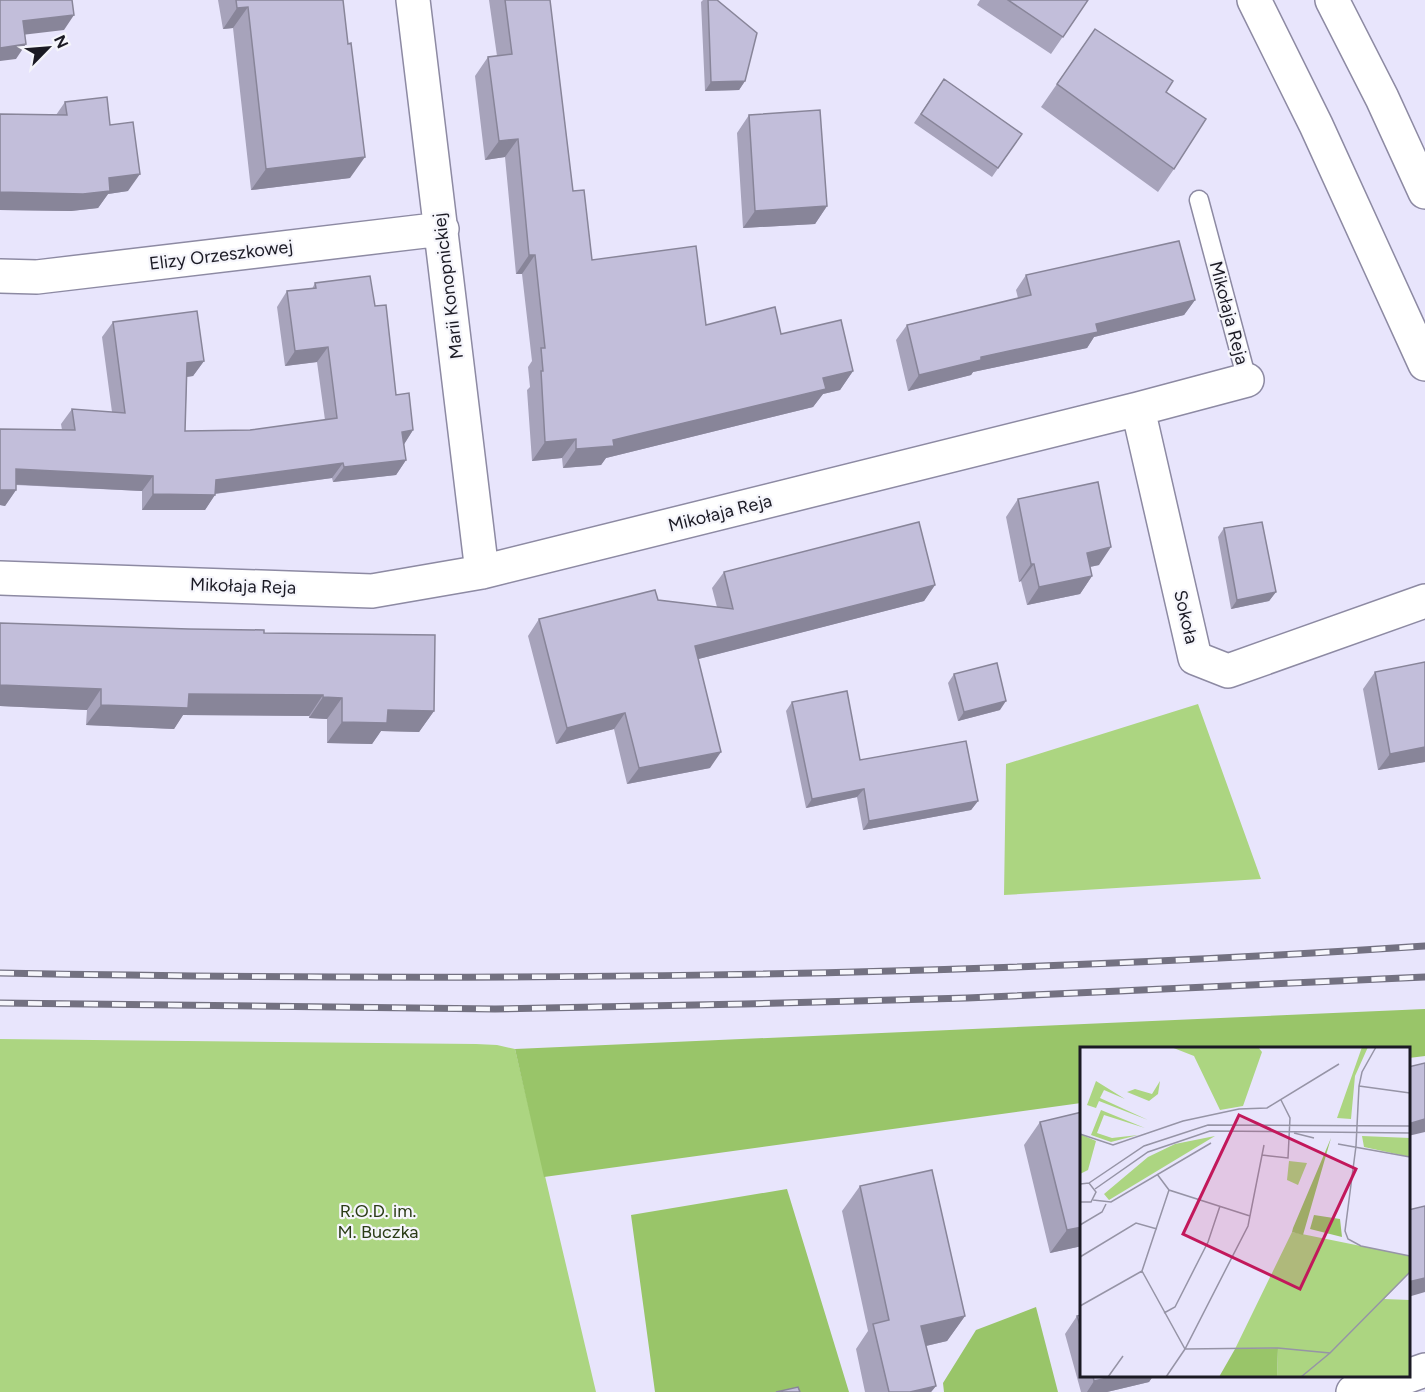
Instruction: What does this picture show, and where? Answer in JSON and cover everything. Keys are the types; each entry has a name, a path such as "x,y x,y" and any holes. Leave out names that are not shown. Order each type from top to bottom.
{"street":[{"name":"Marii Konopnickiej","path":"413,0 482,572"},
{"path":"1254,0 1316,125 1425,364"},
{"path":"1332,0 1382,98 1425,192"},
{"name":"Elizy Orzeszkowej","path":"0,276 37,277 442,229"},
{"name":"Mikołaja Reja","path":"0,578 372,591 482,572 1247,380"},
{"name":"Sokoła","path":"1138,409 1195,658 1228,671 1425,601"},
{"path":"1410,1375 1425,1370"},
{"path":"1353,1392 1405,1377"}],"lane":[{"name":"Mikołaja Reja","path":"1199,200 1247,380"}],"green space":[{"path":"1198,704 1261,879 1004,895 1006,764"},
{"path":"1425,1009 1425,1056 1410,1058 1410,1047 1080,1047 1080,1103 544,1177 515,1049"},
{"name":"R.O.D. im. M. Buczka","path":"0,1039 476,1044 515,1049 596,1392 0,1392"},
{"path":"787,1189 849,1392 655,1392 631,1215"},
{"path":"1036,1307 1058,1392 944,1392 943,1383 976,1330"}],"building":[{"path":"0,0 72,0 74,15 23,21 26,44 0,48"},
{"path":"236,0 343,0 348,44 351,43 365,157 266,169 248,7 237,8"},
{"path":"505,0 550,0 573,191 584,190 592,260 696,246 706,325 775,307 781,334 841,320 853,371 823,378 826,389 613,440 614,446 576,449 576,439 545,442 541,348 545,348 535,255 529,255 518,139 499,141 488,57 512,54"},
{"path":"708,0 717,0 757,33 745,81 711,82"},
{"path":"1008,0 1088,0 1063,37"},
{"path":"1095,29 1173,81 1166,92 1206,119 1174,169 1057,84"},
{"path":"944,79 1022,134 998,168 921,114"},
{"path":"107,97 110,125 133,122 140,174 109,178 110,191 83,194 0,192 0,114 67,115 65,102"},
{"path":"820,110 827,206 755,211 749,115"},
{"path":"1179,241 1195,300 1096,324 1098,332 981,357 981,360 919,375 907,325 1031,295 1026,275"},
{"path":"370,276 375,306 386,305 396,395 409,393 413,430 402,432 406,460 344,467 343,463 216,480 215,495 153,494 153,476 16,469 16,490 0,490 0,429 75,430 72,409 125,413 113,322 197,311 204,361 187,363 185,431 250,430 337,418 328,347 295,351 287,291 316,288 315,283"},
{"path":"1098,482 1111,547 1087,553 1092,576 1039,587 1034,564 1031,564 1018,499"},
{"path":"919,522 935,585 695,646 721,752 639,768 625,713 567,728 539,619 655,590 658,600 733,609 724,572"},
{"path":"1262,522 1276,592 1237,600 1224,528"},
{"path":"0,623 264,630 264,633 435,635 434,711 388,710 387,723 342,722 342,698 323,697 323,695 189,694 188,708 101,705 101,689 0,685"},
{"path":"1425,662 1425,747 1390,754 1375,672"},
{"path":"997,663 1006,701 964,712 954,674"},
{"path":"847,691 860,760 966,741 978,801 869,821 864,789 812,799 792,702"},
{"path":"1425,1063 1425,1119 1410,1123 1410,1067"},
{"path":"1080,1112 1080,1227 1067,1230 1040,1122"},
{"path":"932,1170 965,1316 921,1326 936,1386 910,1392 889,1392 873,1324 889,1320 860,1186"},
{"path":"1425,1206 1425,1278 1410,1282 1410,1210"},
{"path":"1093,1377 1112,1377 1094,1381"},
{"path":"798,1387 800,1392 776,1392"}],"railway":[{"path":"0,973 356,977 713,975 1069,965 1425,946"},
{"path":"0,1003 495,1009 967,998 1425,977"}]}
